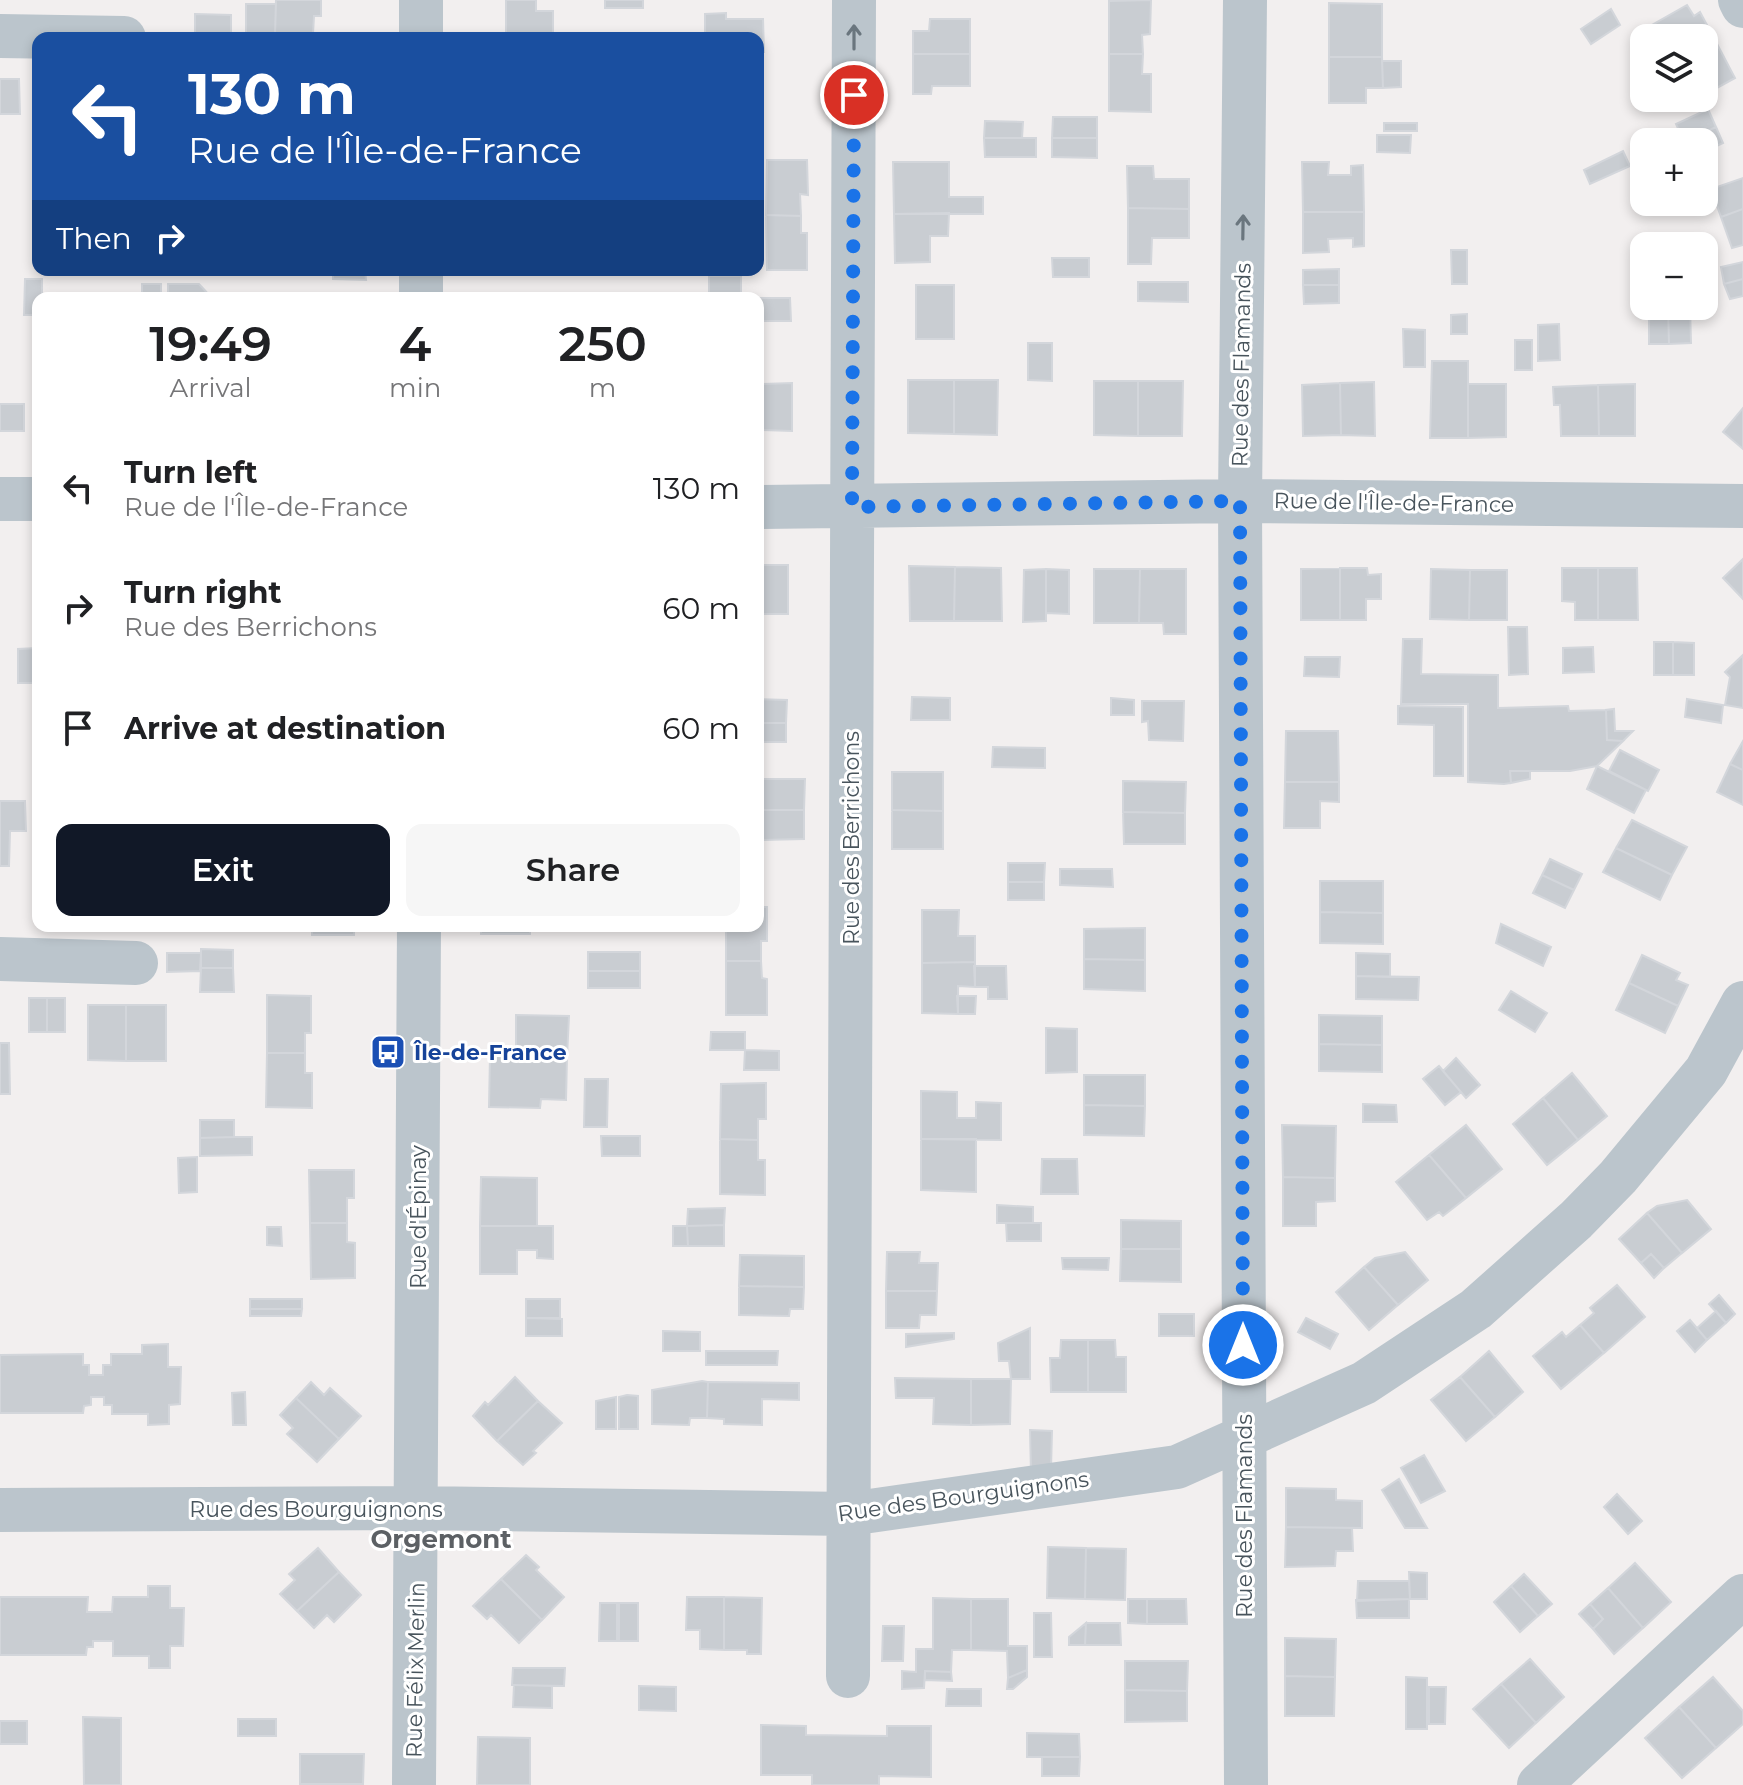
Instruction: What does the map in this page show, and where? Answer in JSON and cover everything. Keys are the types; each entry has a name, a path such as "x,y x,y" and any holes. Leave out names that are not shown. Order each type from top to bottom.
{"street":[{"path":"421,0 421,32"},
{"name":"Rue des Berrichons","path":"848,1676 854,0"},
{"name":"Rue des Flamands","path":"1245,0 1240,501 1246,1785"},
{"path":"1740,0 1743,6"},
{"path":"0,36 32,37"},
{"path":"0,499 32,499"},
{"name":"Rue de l'Île-de-France","path":"764,507 1240,501 1743,506"},
{"name":"Rue d'Épinay","path":"417,1508 419,932"},
{"path":"0,959 136,963"},
{"name":"Rue des Bourguignons","path":"0,1510 417,1508 849,1514 1177,1467 1364,1383 1476,1309 1576,1220 1618,1177 1706,1071 1743,1003"},
{"name":"Rue Félix Merlin","path":"414,1785 417,1508"},
{"path":"1539,1785 1743,1596"}],"building":[{"path":"276,0 321,0 321,16 314,16 313,32 275,32"},
{"path":"506,0 536,0 536,11 553,11 553,32 506,32"},
{"path":"605,0 643,0 643,8 605,8"},
{"path":"1151,0 1150,34 1142,35 1143,54 1109,54 1109,1"},
{"path":"1329,3 1382,4 1382,57 1329,57"},
{"path":"246,4 276,4 275,32 246,32"},
{"path":"1687,5 1694,16 1700,12 1706,24 1654,24"},
{"path":"1611,9 1620,25 1591,44 1581,29"},
{"path":"726,13 726,19 763,19 763,32 705,32 705,14"},
{"path":"195,14 231,15 231,32 195,32"},
{"path":"930,19 970,19 970,54 913,54 913,31 929,31"},
{"path":"1718,46 1735,78 1718,87"},
{"path":"913,54 970,54 970,86 932,86 931,94 913,94"},
{"path":"1109,54 1143,54 1142,74 1151,74 1151,112 1109,111"},
{"path":"1329,57 1382,57 1383,88 1366,88 1366,103 1329,103"},
{"path":"1382,61 1401,61 1401,87 1383,88"},
{"path":"0,79 19,79 20,114 0,114"},
{"path":"1702,112 1709,112 1716,127 1678,128 1676,124"},
{"path":"1053,117 1097,117 1097,138 1052,138"},
{"path":"985,121 1023,122 1022,138 984,138"},
{"path":"1384,123 1417,123 1417,131 1384,131"},
{"path":"1377,135 1411,135 1410,153 1377,152"},
{"path":"984,138 1036,138 1036,157 985,157"},
{"path":"1052,138 1097,138 1097,158 1052,157"},
{"path":"1623,151 1630,166 1590,184 1584,170"},
{"path":"767,160 807,160 808,195 800,194 801,216 766,215"},
{"path":"893,162 949,162 949,197 983,197 983,214 894,214"},
{"path":"1302,162 1329,162 1328,175 1351,175 1351,166 1363,165 1364,212 1303,212"},
{"path":"1127,166 1153,166 1154,179 1189,179 1189,209 1128,208"},
{"path":"1743,178 1743,209 1721,217 1718,187"},
{"path":"1128,208 1189,209 1189,238 1152,238 1151,264 1128,264"},
{"path":"1743,209 1743,245 1732,248 1721,217"},
{"path":"1303,212 1364,212 1364,246 1353,247 1353,238 1328,239 1329,252 1303,253"},
{"path":"949,213 948,236 930,236 930,262 895,263 894,214"},
{"path":"766,215 801,216 801,233 807,233 807,270 767,270"},
{"path":"1451,250 1467,250 1467,284 1452,284"},
{"path":"1052,258 1089,258 1089,277 1053,277"},
{"path":"1743,262 1743,279 1724,284 1721,267"},
{"path":"1339,269 1339,285 1303,285 1303,270"},
{"path":"333,276 366,276 366,280 333,279"},
{"path":"709,276 741,276 741,292 709,292"},
{"path":"25,279 42,279 42,292 32,292 32,315 24,315"},
{"path":"1743,279 1743,296 1730,299 1724,284"},
{"path":"1138,282 1188,282 1188,302 1138,301"},
{"path":"142,284 161,284 161,292 142,292"},
{"path":"168,284 199,284 206,292 168,292"},
{"path":"916,285 954,285 954,339 916,339"},
{"path":"1303,285 1339,285 1339,303 1304,304"},
{"path":"764,298 790,298 791,321 764,321"},
{"path":"1467,314 1467,334 1451,334 1451,315"},
{"path":"1649,320 1668,320 1669,344 1649,344"},
{"path":"1668,320 1690,320 1691,343 1669,344"},
{"path":"1559,324 1560,360 1538,361 1538,325"},
{"path":"1403,329 1425,330 1425,367 1404,367"},
{"path":"1515,340 1532,340 1532,370 1515,370"},
{"path":"1028,343 1052,343 1052,381 1028,380"},
{"path":"1432,361 1468,361 1468,438 1430,438"},
{"path":"908,380 954,380 954,434 908,433"},
{"path":"954,380 998,380 997,435 954,434"},
{"path":"1094,381 1138,381 1138,436 1094,435"},
{"path":"1138,381 1183,381 1182,436 1138,436"},
{"path":"1374,382 1375,436 1341,435 1340,383"},
{"path":"792,383 792,431 764,430 764,384"},
{"path":"1340,383 1341,435 1303,436 1302,385"},
{"path":"1468,384 1506,384 1506,437 1468,438"},
{"path":"1635,384 1635,436 1599,436 1598,385"},
{"path":"1598,385 1599,436 1561,436 1560,405 1554,405 1553,387"},
{"path":"0,404 24,404 24,431 0,431"},
{"path":"1743,408 1743,449 1723,432"},
{"path":"1743,559 1743,599 1723,578"},
{"path":"764,565 788,565 788,614 764,614"},
{"path":"909,566 955,567 954,621 910,621"},
{"path":"955,567 1001,568 1002,621 954,621"},
{"path":"1340,568 1340,620 1301,620 1301,569"},
{"path":"1340,568 1367,568 1368,575 1381,574 1381,599 1366,599 1366,620 1340,620"},
{"path":"1562,568 1598,568 1598,620 1575,620 1575,602 1562,601"},
{"path":"1598,568 1637,568 1638,620 1598,620"},
{"path":"1046,569 1046,621 1023,622 1024,570"},
{"path":"1046,569 1069,570 1069,614 1046,613"},
{"path":"1094,569 1140,569 1139,623 1094,623"},
{"path":"1140,569 1186,569 1186,634 1164,634 1163,623 1139,623"},
{"path":"1431,569 1470,570 1469,620 1430,619"},
{"path":"1470,570 1507,570 1507,620 1469,620"},
{"path":"1508,627 1527,627 1528,674 1509,675"},
{"path":"1403,639 1422,639 1421,674 1498,675 1498,708 1568,706 1569,711 1606,710 1607,740 1623,741 1597,766 1570,771 1510,771 1511,783 1504,784 1468,782 1468,704 1401,704"},
{"path":"1654,642 1673,642 1673,675 1654,675"},
{"path":"1673,642 1694,643 1694,675 1673,675"},
{"path":"1593,647 1594,672 1563,673 1563,648"},
{"path":"32,648 32,683 18,683 18,649"},
{"path":"1743,655 1743,708 1725,705 1730,677 1725,672"},
{"path":"1305,657 1340,657 1339,677 1304,676"},
{"path":"912,697 950,698 950,720 911,720"},
{"path":"1111,698 1134,700 1134,715 1111,715"},
{"path":"764,699 787,700 786,723 764,723"},
{"path":"1687,699 1723,705 1721,723 1685,717"},
{"path":"1142,701 1184,701 1183,741 1149,740 1148,721 1142,722"},
{"path":"1398,706 1463,707 1463,776 1434,776 1434,725 1398,724"},
{"path":"1614,709 1615,731 1633,731 1623,741 1607,740 1606,710"},
{"path":"764,723 786,723 786,742 764,742"},
{"path":"1286,731 1338,731 1339,782 1285,782"},
{"path":"1743,741 1743,770 1730,764"},
{"path":"993,747 1045,748 1045,768 992,767"},
{"path":"1620,750 1659,770 1648,791 1609,771"},
{"path":"1730,764 1743,770 1743,805 1717,792"},
{"path":"1597,766 1646,790 1634,813 1587,789"},
{"path":"1510,771 1530,771 1530,779 1511,783"},
{"path":"892,772 943,772 943,811 892,810"},
{"path":"764,779 805,779 804,810 764,810"},
{"path":"1123,781 1186,782 1185,813 1123,812"},
{"path":"1285,782 1339,782 1339,802 1320,801 1320,828 1284,828"},
{"path":"0,801 25,801 26,831 10,831 9,866 0,866"},
{"path":"764,810 804,810 804,839 764,840"},
{"path":"892,810 943,811 943,849 892,849"},
{"path":"1123,812 1185,813 1185,844 1124,844"},
{"path":"1632,820 1687,847 1672,875 1616,848"},
{"path":"1616,848 1672,875 1660,900 1603,872"},
{"path":"1550,859 1582,874 1574,890 1542,875"},
{"path":"1008,863 1045,863 1044,882 1008,882"},
{"path":"1060,869 1112,869 1113,887 1060,885"},
{"path":"1542,875 1574,890 1565,908 1533,893"},
{"path":"1320,881 1383,881 1383,913 1320,912"},
{"path":"1008,882 1044,882 1044,900 1008,900"},
{"path":"764,907 767,907 767,941 761,941 761,961 726,961 726,932 764,932"},
{"path":"922,910 959,910 958,936 975,936 975,962 922,963"},
{"path":"1320,912 1383,913 1383,944 1320,943"},
{"path":"1501,924 1551,947 1543,966 1496,943"},
{"path":"1145,928 1145,960 1084,959 1084,929"},
{"path":"312,932 354,932 354,935 312,935"},
{"path":"481,932 530,932 530,934"},
{"path":"201,949 233,950 233,968 201,968"},
{"path":"588,952 640,952 640,971 588,971"},
{"path":"167,953 201,953 200,971 167,972"},
{"path":"1356,953 1390,954 1390,977 1356,976"},
{"path":"1642,955 1680,973 1676,980 1688,985 1678,1006 1629,983"},
{"path":"1084,959 1145,960 1145,991 1084,989"},
{"path":"726,961 761,961 762,978 767,979 767,1015 726,1015"},
{"path":"975,962 975,987 958,986 958,1014 922,1013 922,963"},
{"path":"974,966 1006,966 1007,999 988,999 988,987 975,987"},
{"path":"201,968 233,968 234,992 200,992"},
{"path":"588,971 640,971 640,988 588,988"},
{"path":"1356,976 1419,977 1418,1000 1356,999"},
{"path":"1629,983 1678,1006 1665,1033 1616,1010"},
{"path":"1511,991 1547,1013 1535,1032 1499,1010"},
{"path":"267,995 311,996 311,1033 305,1033 305,1053 267,1053"},
{"path":"957,996 976,996 975,1014 958,1014"},
{"path":"29,998 47,998 47,1032 29,1032"},
{"path":"47,998 65,998 65,1032 47,1032"},
{"path":"88,1005 126,1005 126,1061 88,1060"},
{"path":"126,1005 166,1005 166,1061 126,1061"},
{"path":"516,1015 569,1016 567,1057 516,1057"},
{"path":"1319,1015 1382,1016 1382,1045 1319,1044"},
{"path":"1046,1028 1077,1029 1077,1072 1046,1073"},
{"path":"711,1032 745,1032 745,1050 710,1050"},
{"path":"0,1043 9,1043 10,1094 0,1094"},
{"path":"1319,1044 1382,1045 1382,1072 1319,1071"},
{"path":"745,1050 779,1051 779,1070 744,1070"},
{"path":"267,1053 305,1053 305,1073 312,1073 312,1108 266,1107"},
{"path":"490,1056 567,1057 566,1100 541,1099 540,1108 489,1107"},
{"path":"1456,1058 1480,1085 1466,1098 1443,1071"},
{"path":"1439,1066 1461,1092 1445,1105 1423,1079"},
{"path":"1572,1073 1607,1116 1578,1140 1543,1098"},
{"path":"1084,1075 1145,1075 1145,1106 1084,1105"},
{"path":"585,1079 608,1079 607,1127 584,1127"},
{"path":"766,1083 766,1119 758,1119 758,1140 720,1139 721,1084"},
{"path":"921,1091 957,1092 957,1118 976,1118 976,1102 1001,1103 1001,1140 921,1139"},
{"path":"1543,1098 1578,1140 1547,1165 1513,1124"},
{"path":"1363,1104 1396,1105 1397,1122 1363,1122"},
{"path":"1084,1105 1145,1106 1144,1136 1084,1135"},
{"path":"200,1120 234,1120 234,1137 200,1138"},
{"path":"1282,1125 1336,1126 1335,1178 1283,1177"},
{"path":"1466,1125 1502,1169 1466,1198 1429,1155"},
{"path":"601,1136 640,1136 640,1156 602,1156"},
{"path":"252,1137 252,1155 200,1156 200,1138"},
{"path":"720,1139 758,1140 758,1160 765,1160 765,1195 720,1194"},
{"path":"921,1139 976,1139 976,1192 921,1190"},
{"path":"1429,1155 1466,1198 1443,1216 1439,1212 1427,1220 1396,1182"},
{"path":"197,1157 197,1192 179,1193 178,1158"},
{"path":"1042,1159 1077,1159 1078,1194 1041,1194"},
{"path":"309,1170 354,1170 354,1198 347,1198 347,1223 310,1223"},
{"path":"481,1177 537,1178 537,1226 480,1226"},
{"path":"1283,1177 1335,1178 1335,1201 1316,1202 1316,1226 1283,1226"},
{"path":"1687,1200 1711,1229 1682,1253 1647,1213 1657,1206"},
{"path":"997,1205 1033,1207 1033,1223 997,1223"},
{"path":"725,1208 724,1225 687,1226 688,1209"},
{"path":"1647,1213 1682,1253 1664,1268 1651,1254 1641,1263 1619,1239"},
{"path":"1121,1220 1181,1221 1181,1249 1121,1249"},
{"path":"310,1223 347,1223 347,1242 355,1243 355,1278 311,1279"},
{"path":"1006,1223 1041,1223 1041,1241 1007,1241"},
{"path":"724,1225 724,1246 688,1246 687,1226"},
{"path":"480,1226 553,1226 553,1259 537,1258 537,1250 517,1250 517,1274 480,1274"},
{"path":"673,1226 687,1226 688,1246 673,1246"},
{"path":"267,1227 281,1227 282,1246 267,1245"},
{"path":"1121,1249 1181,1249 1181,1282 1120,1281"},
{"path":"887,1252 920,1252 919,1263 938,1263 937,1291 886,1291"},
{"path":"1405,1252 1428,1280 1398,1305 1364,1267 1375,1258"},
{"path":"1651,1254 1664,1268 1654,1278 1641,1263"},
{"path":"740,1255 804,1256 804,1287 739,1286"},
{"path":"1062,1258 1109,1258 1108,1270 1063,1269"},
{"path":"1364,1267 1398,1305 1369,1330 1336,1292"},
{"path":"1617,1285 1645,1317 1604,1353 1580,1325 1594,1313 1590,1308"},
{"path":"739,1286 804,1287 803,1309 790,1309 789,1316 739,1315"},
{"path":"886,1291 937,1291 936,1315 920,1315 919,1328 886,1328"},
{"path":"1719,1295 1735,1314 1726,1323 1709,1304"},
{"path":"250,1299 302,1299 302,1309 250,1309"},
{"path":"526,1299 560,1299 560,1318 526,1318"},
{"path":"250,1309 302,1309 301,1316 250,1316"},
{"path":"1716,1311 1726,1323 1707,1340 1697,1328"},
{"path":"1159,1314 1194,1314 1194,1336 1159,1336"},
{"path":"526,1318 562,1319 562,1336 526,1336"},
{"path":"1306,1318 1338,1334 1330,1349 1298,1332"},
{"path":"1690,1320 1707,1340 1695,1352 1677,1331"},
{"path":"1580,1325 1604,1353 1561,1389 1533,1356 1562,1332 1566,1337"},
{"path":"1030,1328 1030,1379 1011,1379 1009,1361 999,1361 998,1343"},
{"path":"663,1331 700,1332 700,1351 663,1351"},
{"path":"954,1333 954,1339 906,1347 906,1334"},
{"path":"1061,1340 1088,1340 1088,1392 1051,1392 1050,1358 1060,1358"},
{"path":"1088,1340 1115,1340 1116,1357 1126,1357 1126,1392 1088,1392"},
{"path":"168,1344 168,1367 181,1367 180,1404 169,1405 169,1424 148,1425 148,1414 112,1414 112,1405 104,1405 104,1397 91,1397 91,1405 84,1406 83,1413 0,1413 0,1355 83,1354 83,1365 89,1365 89,1375 103,1375 103,1365 111,1365 111,1354 142,1354 142,1345"},
{"path":"706,1351 778,1351 777,1365 706,1365"},
{"path":"1489,1351 1523,1392 1495,1417 1460,1377"},
{"path":"515,1377 538,1401 497,1441 473,1416"},
{"path":"1460,1377 1495,1417 1466,1441 1431,1400"},
{"path":"895,1378 971,1379 971,1425 933,1424 934,1398 896,1398"},
{"path":"971,1379 1011,1379 1010,1424 971,1425"},
{"path":"311,1382 324,1395 330,1388 361,1416 339,1439 296,1398"},
{"path":"708,1382 707,1418 690,1418 689,1425 652,1424 652,1390"},
{"path":"708,1382 799,1383 799,1400 762,1399 762,1425 724,1424 724,1419 707,1418"},
{"path":"245,1392 246,1425 233,1425 232,1393"},
{"path":"638,1396 638,1429 619,1429 619,1397"},
{"path":"616,1397 616,1429 596,1429 596,1401"},
{"path":"296,1398 339,1439 317,1462 287,1434 293,1428 280,1415"},
{"path":"538,1401 562,1423 523,1465 497,1441"},
{"path":"1030,1430 1052,1431 1051,1469 1031,1473"},
{"path":"1424,1455 1445,1491 1421,1503 1401,1468"},
{"path":"1399,1479 1427,1528 1405,1528 1382,1490"},
{"path":"1286,1488 1336,1489 1336,1500 1362,1501 1362,1528 1286,1527"},
{"path":"1617,1494 1642,1521 1628,1534 1604,1507"},
{"path":"1286,1527 1352,1528 1353,1551 1336,1551 1335,1566 1285,1567"},
{"path":"1048,1547 1086,1548 1085,1599 1047,1598"},
{"path":"318,1548 339,1572 297,1611 280,1594 295,1580 289,1574"},
{"path":"1086,1548 1126,1549 1125,1600 1085,1599"},
{"path":"526,1555 539,1567 536,1570 564,1597 542,1620 501,1579"},
{"path":"1635,1563 1671,1602 1643,1628 1608,1588"},
{"path":"339,1572 361,1595 334,1622 327,1615 314,1628 297,1611"},
{"path":"1409,1572 1427,1573 1427,1599 1410,1599"},
{"path":"1524,1574 1552,1604 1538,1616 1511,1586"},
{"path":"501,1579 542,1620 519,1643 491,1615 487,1619 473,1606"},
{"path":"1358,1581 1409,1581 1410,1599 1357,1601"},
{"path":"148,1586 170,1586 170,1608 184,1608 183,1646 170,1646 170,1668 149,1668 149,1656 113,1656 113,1641 93,1641 93,1647 87,1647 86,1655 0,1655 0,1597 88,1597 87,1612 112,1612 113,1597 148,1597"},
{"path":"1511,1586 1538,1616 1520,1632 1494,1602"},
{"path":"1608,1588 1643,1628 1614,1654 1593,1629 1603,1619 1590,1604"},
{"path":"687,1597 724,1597 724,1650 700,1649 700,1630 686,1630"},
{"path":"724,1597 762,1598 761,1654 747,1654 747,1650 724,1650"},
{"path":"933,1598 971,1599 971,1650 952,1650 951,1672 925,1671 924,1688 902,1689 902,1671 916,1672 916,1649 933,1649"},
{"path":"971,1599 1008,1599 1008,1646 1027,1646 1027,1670 1008,1678 1007,1651 971,1650"},
{"path":"1128,1599 1147,1599 1147,1624 1128,1623"},
{"path":"1147,1599 1186,1599 1187,1624 1147,1624"},
{"path":"1409,1599 1409,1618 1357,1618 1356,1600"},
{"path":"600,1603 617,1603 617,1641 599,1641"},
{"path":"619,1603 638,1603 638,1641 619,1641"},
{"path":"1590,1604 1603,1619 1593,1629 1579,1614"},
{"path":"1034,1613 1051,1613 1052,1657 1034,1657"},
{"path":"1086,1623 1085,1645 1069,1645 1069,1637"},
{"path":"1086,1623 1120,1623 1121,1645 1085,1645"},
{"path":"883,1626 904,1626 903,1661 882,1661"},
{"path":"1285,1638 1336,1639 1335,1677 1285,1676"},
{"path":"1530,1659 1564,1697 1536,1723 1501,1684"},
{"path":"1125,1661 1188,1661 1187,1691 1125,1690"},
{"path":"513,1668 565,1668 564,1686 512,1685"},
{"path":"1027,1670 1027,1677 1013,1689 1007,1689 1008,1678"},
{"path":"925,1671 951,1672 952,1681 925,1680"},
{"path":"1285,1676 1335,1677 1334,1716 1285,1716"},
{"path":"1406,1677 1427,1678 1427,1729 1406,1729"},
{"path":"1713,1677 1743,1711 1743,1724 1716,1748 1679,1707"},
{"path":"1501,1684 1536,1723 1509,1748 1473,1709"},
{"path":"514,1685 552,1686 552,1708 513,1707"},
{"path":"639,1686 676,1687 676,1711 639,1710"},
{"path":"1429,1687 1446,1687 1445,1724 1429,1724"},
{"path":"947,1689 981,1689 981,1706 946,1706"},
{"path":"1125,1690 1187,1691 1187,1721 1125,1722"},
{"path":"1679,1707 1716,1748 1682,1778 1645,1738"},
{"path":"83,1717 121,1718 121,1785 84,1785"},
{"path":"238,1719 276,1719 276,1736 238,1736"},
{"path":"0,1721 27,1721 27,1744 0,1744"},
{"path":"761,1725 806,1726 806,1735 887,1736 887,1726 931,1726 931,1777 879,1776 879,1785 812,1785 812,1775 761,1775"},
{"path":"1027,1733 1079,1734 1080,1757 1027,1757"},
{"path":"478,1737 530,1738 530,1785 477,1785"},
{"path":"300,1754 364,1754 363,1784 300,1784"},
{"path":"1042,1757 1080,1757 1079,1776 1042,1776"}],"place":[{"name":"Île-de-France","path":"388,1052"}],"district":[{"name":"Orgemont","path":"441,1539"}],"route":[{"path":"854,95 852,507 1240,501 1243,1345"}]}
